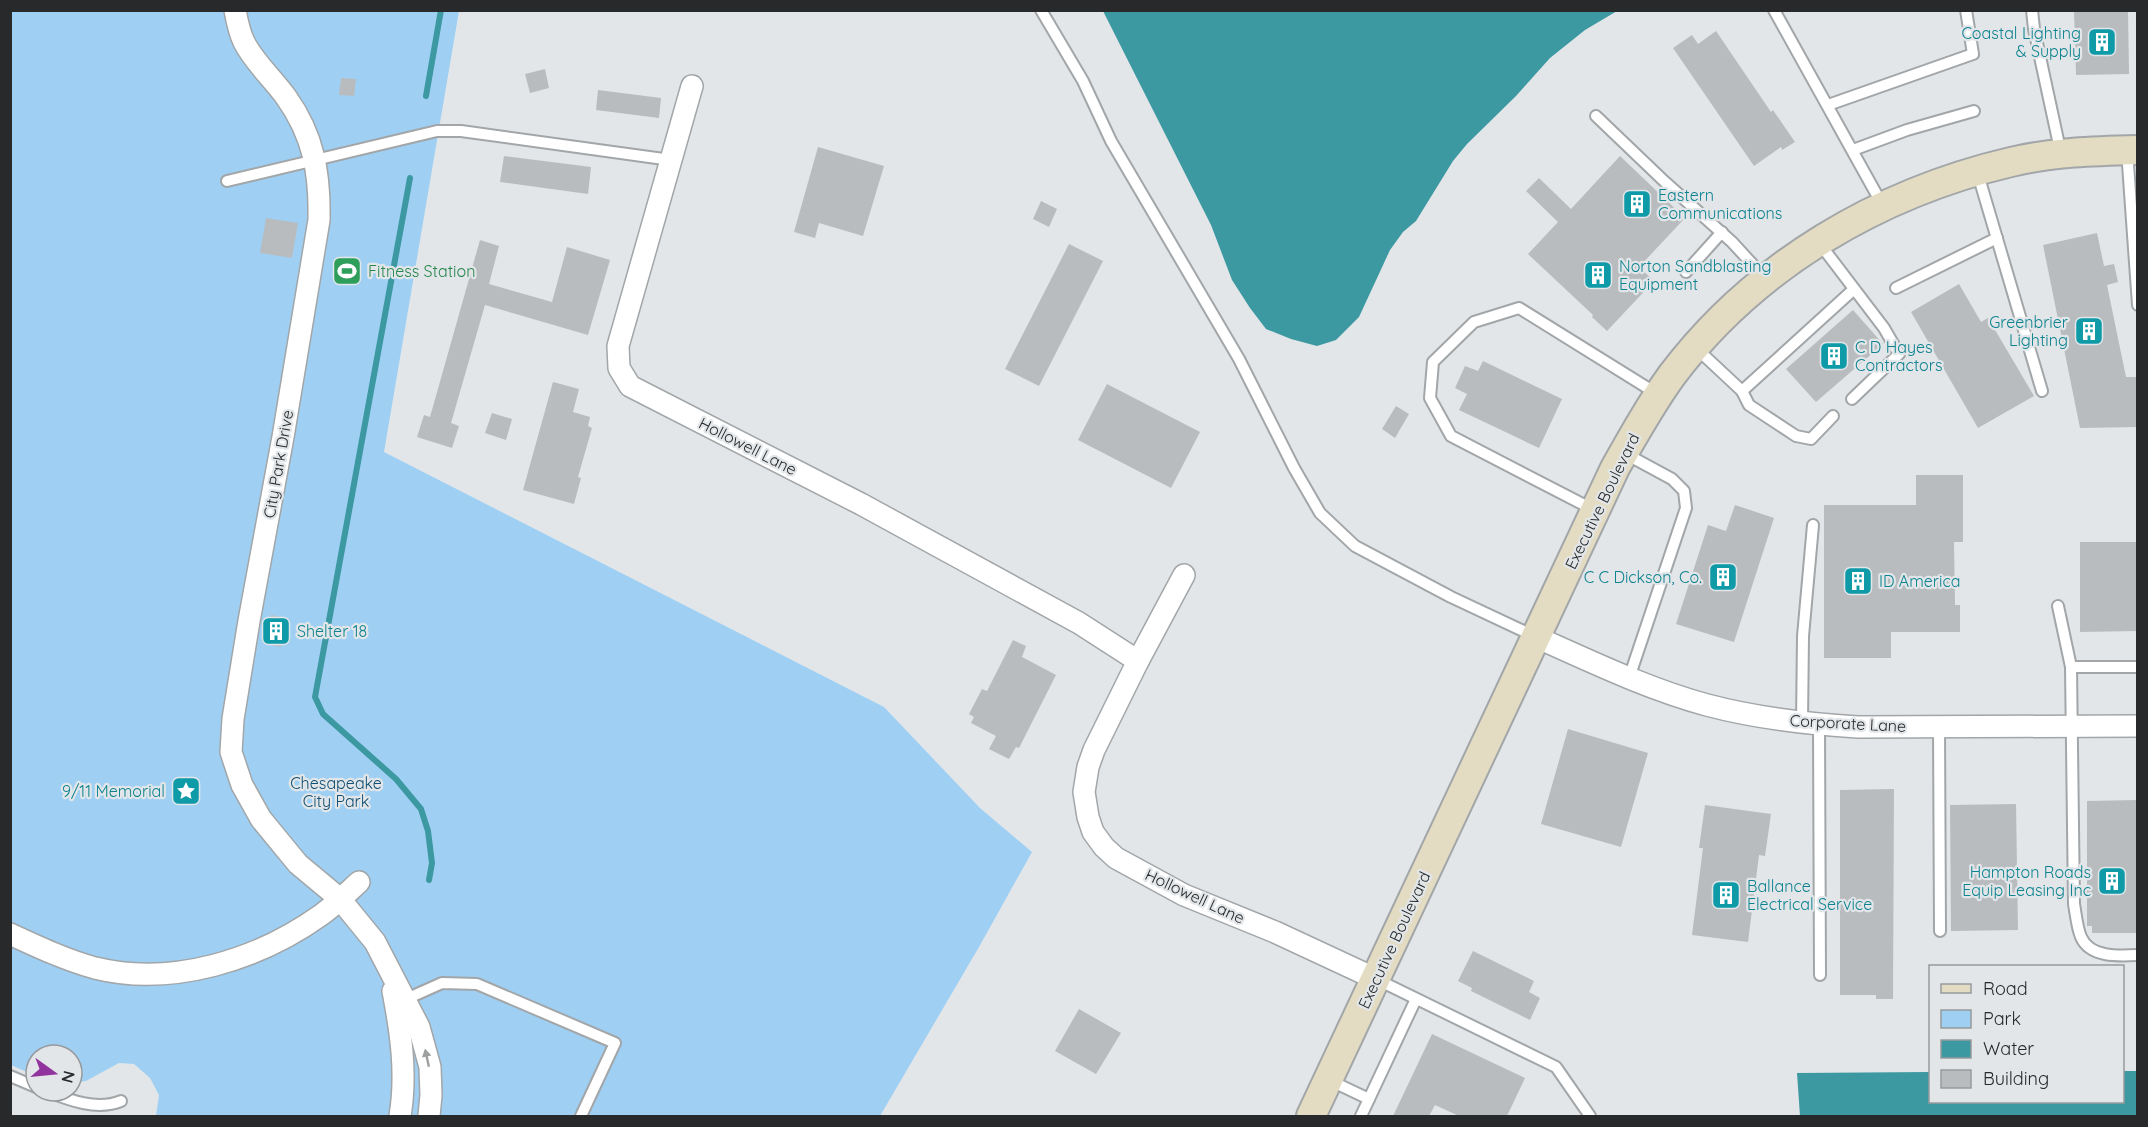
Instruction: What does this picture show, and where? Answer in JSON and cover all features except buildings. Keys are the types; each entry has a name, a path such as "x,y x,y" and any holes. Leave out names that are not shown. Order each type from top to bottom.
{"street":[{"name":"City Park Drive","path":"235,10 243,42 287,98 300,120 316,161 320,187 319,220 284,437 249,621 233,719 231,752 242,785 261,819 298,864 340,899 375,942 387,964 400,1002 403,1064 400,1116"},
{"name":"Hollowell Lane","path":"692,86 618,346 619,368 630,386 861,504 1079,623 1138,661"},
{"name":"Executive Boulevard","path":"1311,1116 1624,453 1659,395 1695,347 1766,279 1818,241 1912,192 2012,161 2061,154 2132,150"},
{"name":"Hollowell Lane","path":"1184,575 1094,750 1088,767 1084,792 1093,832 1116,858 1184,895 1275,932 1376,979"},
{"name":"Corporate Lane","path":"1536,637 1629,678 1707,705 1811,724 1939,727 2138,726"},
{"path":"10,934 61,957 97,968 158,974 198,969 250,953 285,937 321,915 359,882"},
{"name":"City Park Drive","path":"400,1002 419,1027 430,1067 429,1116"}],"lane":[{"path":"1041,10 1083,81 1111,141 1239,359 1294,468 1320,513 1355,546 1451,597 1536,637"},
{"path":"1774,10 1883,206"},
{"path":"1828,105 1973,54 1966,10"},
{"path":"2032,10 2061,154"},
{"path":"1853,150 1907,129 1974,111"},
{"path":"1596,116 1665,182 1722,232 1766,279"},
{"path":"227,181 437,131 461,131 671,160"},
{"path":"2132,150 2138,305"},
{"path":"1977,171 2043,391"},
{"path":"1686,272 1722,232"},
{"path":"1896,288 1997,238"},
{"path":"1818,241 1884,328 1899,354 1852,399"},
{"path":"1742,391 1853,290"},
{"path":"1596,510 1451,436 1430,398 1433,362 1474,322 1519,308 1659,395"},
{"path":"1695,347 1742,391 1749,405 1796,436 1811,439 1833,416"},
{"path":"1624,453 1672,478 1684,491 1686,508 1629,678"},
{"path":"1813,525 1803,636 1811,724 1820,975"},
{"path":"2058,606 2071,667 2074,904 2082,939 2095,952 2119,956 2138,955"},
{"path":"2071,667 2138,666"},
{"path":"1939,727 1940,931"},
{"path":"1376,979 1556,1067 1590,1116"},
{"path":"400,1002 442,983 477,984 615,1043 581,1116"},
{"path":"1361,1116 1416,999"},
{"path":"10,1076 24,1082"},
{"path":"1328,1080 1369,1099"},
{"path":"84,1103 106,1105 121,1101"}],"green space":[{"name":"Chesapeake City Park","path":"11,11 459,11 384,452 884,707 980,808 1032,852 880,1116 156,1116 159,1095 150,1078 134,1064 119,1063 84,1081 84,1043 24,1043 24,1071 11,1065"}],"water":[{"path":"1103,11 1617,11 1585,30 1550,58 1516,96 1467,144 1453,161 1416,221 1403,232 1390,250 1359,317 1336,340 1317,346 1266,329 1232,280 1211,225"},
{"path":"2124,1071 2137,1071 2137,1116 1800,1116 1797,1073 1929,1072 1929,1103 2124,1103"}],"waterway":[{"path":"426,96 441,10"},
{"path":"410,178 315,697 323,714 396,779 421,809 428,831 432,863 429,880"}],"place":[{"name":"Coastal Lighting & Supply","path":"2102,42"},
{"name":"Eastern Communications","path":"1637,204"},
{"name":"Fitness Station","path":"347,271"},
{"name":"Norton Sandblasting Equipment","path":"1598,275"},
{"name":"Greenbrier Lighting","path":"2089,331"},
{"name":"C D Hayes Contractors","path":"1834,356"},
{"name":"C C Dickson, Co.","path":"1723,577"},
{"name":"ID America","path":"1858,581"},
{"name":"Shelter 18","path":"276,631"},
{"name":"9/11 Memorial","path":"186,791"},
{"name":"Hampton Roads Equip Leasing Inc","path":"2112,881"},
{"name":"Ballance Electrical Service","path":"1726,895"}]}
